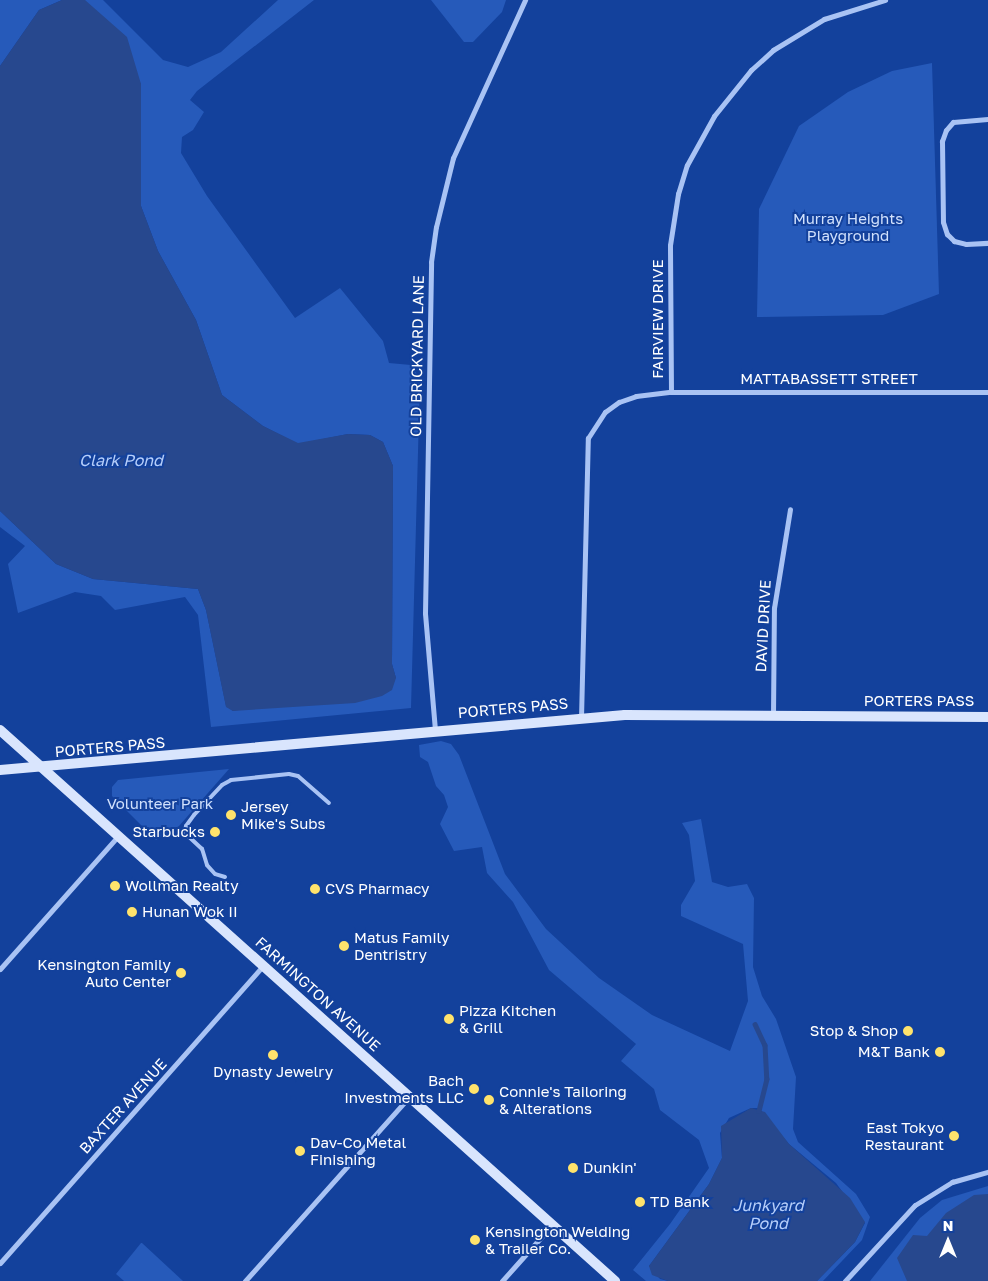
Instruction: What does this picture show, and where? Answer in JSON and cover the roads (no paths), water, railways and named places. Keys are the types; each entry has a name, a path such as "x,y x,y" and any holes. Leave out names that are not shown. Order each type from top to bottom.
{"street":[{"name":"OLD BRICKYARD LANE","path":"434,730 425,613 431,262 444,192 453,158 525,0"},
{"name":"FAIRVIEW DRIVE","path":"581,718 588,438 605,412 619,402 636,396 671,392 673,219 687,166 700,139 732,92 773,50 824,19 885,0"},
{"path":"988,119 953,122 946,130 942,141 943,222 947,234 954,241 966,244 988,243"},
{"name":"MATTABASSETT STREET","path":"671,392 988,392"},
{"name":"DAVID DRIVE","path":"773,715 774,608 790,509"},
{"name":"PORTERS PASS","path":"0,770 42,768 434,730 581,718 773,715 988,716"},
{"name":"FARMINGTON AVENUE","path":"0,730 264,965 550,1226 615,1281"},
{"path":"0,968 118,835"},
{"name":"BAXTER AVENUE","path":"0,1262 264,965"},
{"path":"245,1281 409,1097"},
{"path":"845,1281 915,1205 952,1182 988,1172"},
{"path":"502,1281 550,1226"}],"lane":[{"path":"225,877 215,874 207,865 202,849 185,833 186,826 194,815 222,785 231,780 289,774 298,776 329,803"}],"water":[{"name":"Clark Pond","path":"62,0 85,0 127,37 141,84 141,206 158,251 196,320 222,395 263,426 298,443 348,434 370,435 383,442 393,466 392,664 396,678 392,690 382,696 355,703 233,711 226,707 206,610 198,589 93,579 56,564 0,511 0,66 39,10"},
{"name":"Junkyard Pond","path":"751,1108 765,1112 789,1144 850,1198 865,1222 855,1242 817,1281 668,1281 652,1275 649,1266 709,1184 722,1158 721,1126"},
{"path":"988,1194 988,1281 907,1281 897,1258 913,1235 927,1236 946,1213 974,1195"}],"waterway":[{"path":"755,1024 765,1045 767,1079 759,1111"}],"place":[{"name":"Jersey Mike's Subs","path":"231,815"},
{"name":"Starbucks","path":"215,832"},
{"name":"Wollman Realty","path":"115,886"},
{"name":"CVS Pharmacy","path":"315,889"},
{"name":"Hunan Wok II","path":"132,912"},
{"name":"Matus Family Dentristry","path":"344,946"},
{"name":"Kensington Family Auto Center","path":"181,973"},
{"name":"Pizza Kitchen & Grill","path":"449,1019"},
{"name":"Stop & Shop","path":"908,1031"},
{"name":"M&T Bank","path":"940,1052"},
{"name":"Dynasty Jewelry","path":"273,1055"},
{"name":"Bach Investments LLC","path":"474,1089"},
{"name":"Connie's Tailoring & Alterations","path":"489,1100"},
{"name":"East Tokyo Restaurant","path":"954,1136"},
{"name":"Dav-Co Metal Finishing","path":"300,1151"},
{"name":"Dunkin'","path":"573,1168"},
{"name":"TD Bank","path":"640,1202"},
{"name":"Kensington Welding & Trailer Co.","path":"475,1240"}],"park label":[{"name":"Murray Heights Playground","path":"848,226"},
{"name":"Volunteer Park","path":"160,804"}]}
